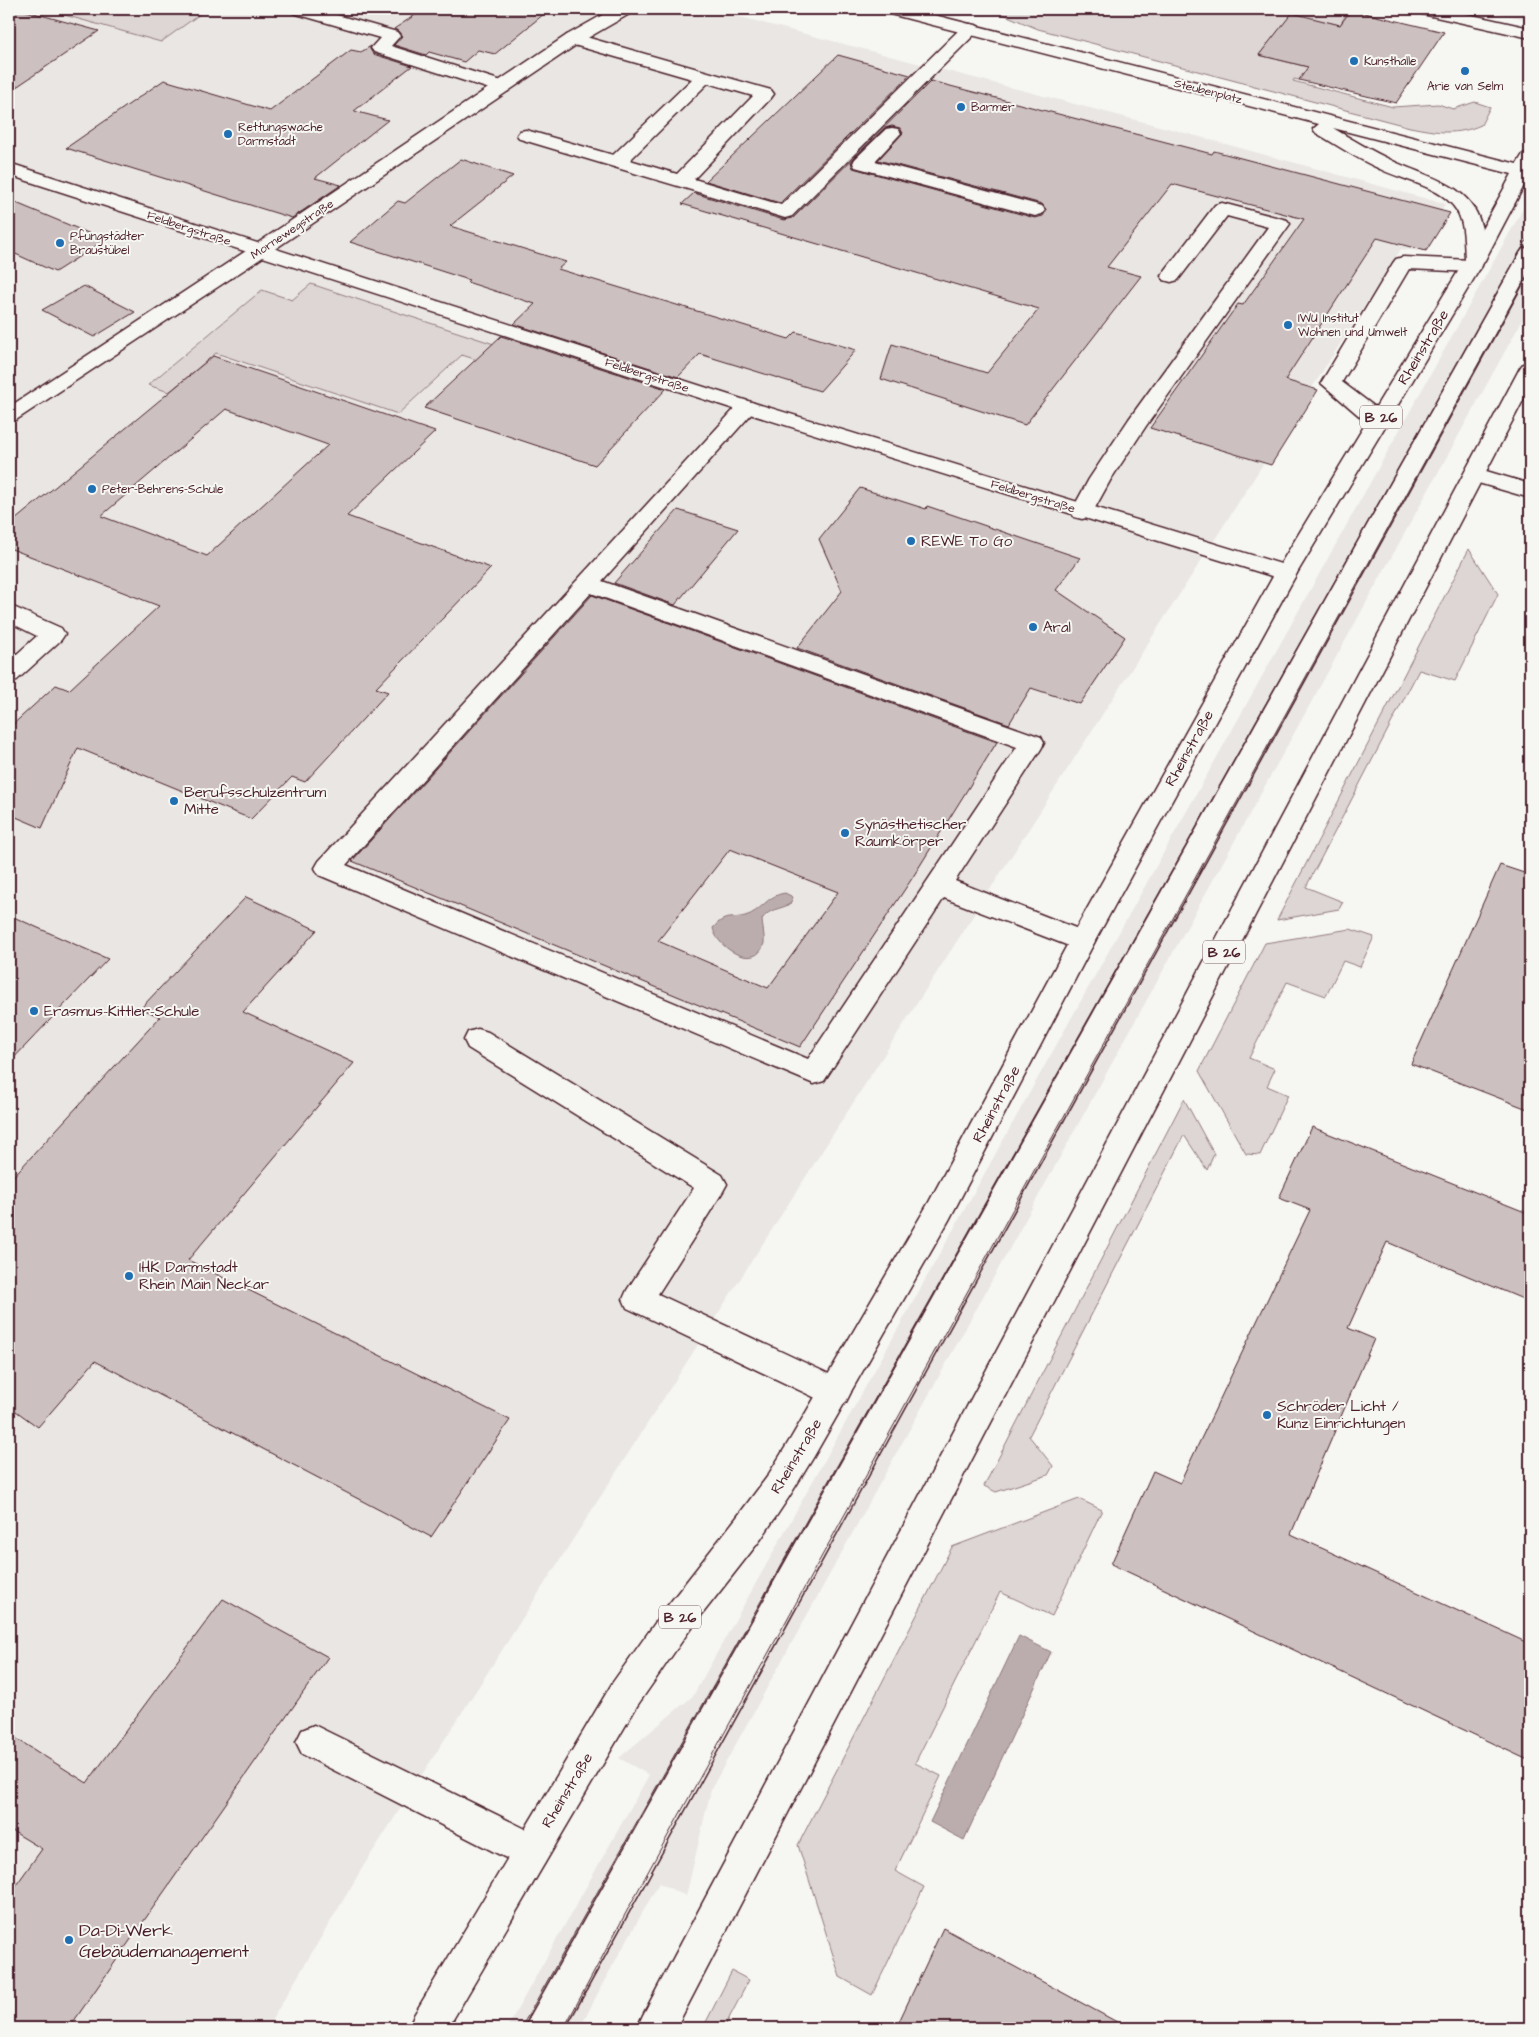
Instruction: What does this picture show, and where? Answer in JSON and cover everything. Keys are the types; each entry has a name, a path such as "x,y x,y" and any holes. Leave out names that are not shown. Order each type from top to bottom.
{"main road":[{"path":"299,9 391,36 380,48 502,87"},
{"name":"Mornewegstraße","path":"572,39 600,9"},
{"name":"Mornewegstraße","path":"9,416 259,251 572,39 625,9"},
{"name":"Steubenplatz","path":"892,9 925,13 977,40 1528,168"},
{"path":"1424,9 1530,33"},
{"path":"572,39 765,94 681,181"},
{"path":"953,70 977,40"},
{"path":"526,135 785,212 977,40"},
{"path":"617,162 704,76"},
{"path":"1297,114 1370,157 1431,184 1454,198 1463,207 1473,231 1474,263 1403,263 1331,384 1379,421"},
{"path":"901,123 862,163 1035,210"},
{"name":"Rheinstraße","path":"427,2028 625,1694 677,1620 778,1487 835,1392 939,1211 1082,941 1286,573 1474,263 1528,168"},
{"name":"Feldbergstraße","path":"9,170 748,407 1082,512 1286,573"},
{"path":"1082,512 1100,479 1137,424 1280,224 1222,209 1170,276"},
{"path":"544,2028 1530,253"},
{"name":"B 26","path":"656,2028 1476,475 1530,368"},
{"path":"586,583 1032,743 814,1073 328,868 569,610 586,583 748,407"},
{"path":"1476,475 1530,491"},
{"path":"9,613 53,634 9,674"},
{"path":"938,885 1082,941"},
{"path":"478,1040 712,1184 638,1299 835,1392"},
{"path":"314,1742 531,1851"}],"shaded area":[{"path":"9,9 709,9 1174,130 1445,204 1418,251 1401,249 364,1865 267,2028 9,2028"},
{"path":"43,9 207,9 161,42"},
{"path":"991,9 1349,9 1340,25 1292,14 1259,55 1308,67 1299,80 1294,79 1293,81 1393,107 1438,104 1453,109 1475,102 1490,107 1481,125 1463,131 1437,131 1410,127 1038,29"},
{"path":"1477,9 1530,9 1530,20"},
{"path":"1530,200 1530,306 711,1789 686,1896 659,1883 580,2028 507,2028 649,1775 619,1758 693,1696 1523,209"},
{"path":"311,284 631,389 616,405 462,355 398,414 216,353 169,392 148,385 262,290 292,300"},
{"path":"1469,549 1498,594 1455,681 1419,670 1306,887 1343,902 1339,909 1277,920"},
{"path":"785,893 793,897 790,904 771,911 762,919 764,943 760,952 754,956 746,957 729,950 716,936 713,928 724,919 751,914 773,897"},
{"path":"1350,929 1374,937 1360,967 1343,961 1326,996 1287,982 1249,1058 1275,1069 1267,1086 1288,1095 1260,1155 1246,1154 1199,1071 1265,943"},
{"path":"1184,1099 1214,1154 1207,1170 1184,1135 1029,1436 1053,1466 1048,1475 996,1492 984,1486"},
{"path":"1079,1499 1102,1510 1052,1616 1000,1592 915,1763 941,1776 895,1871 924,1887 872,1995 840,1977 798,1845 952,1547"},
{"path":"1019,1636 1051,1652 964,1840 930,1822"},
{"path":"732,1971 749,1980 724,2028 703,2028"}],"building":[{"path":"9,9 19,9 99,31 9,92"},
{"path":"424,9 550,9 495,54 478,50 464,62 429,52 426,55 394,45 402,36 394,29"},
{"name":"Kunsthalle","path":"1351,10 1444,32 1396,103 1299,80 1308,67 1259,55 1292,13 1340,25"},
{"name":"Rettungswache Darmstadt","path":"371,46 370,49 373,54 412,66 354,111 388,120 315,178 341,185 292,218 66,148 164,80 270,111 351,50 361,52"},
{"path":"838,55 910,75 780,203 706,181"},
{"path":"931,81 1212,154 1214,151 1450,213 1426,251 1377,238 1285,380 1318,390 1271,465 1150,428 1238,304 1243,305 1304,219 1172,184 1107,267 1141,276 1025,425 881,379 892,344 987,373 1039,309 682,204 694,193 784,220 793,218","holes":["892,126 900,128 903,133 878,160 1042,204 1046,211 1043,216 1035,218 853,168 851,162 854,158 885,128"]},
{"path":"461,159 513,176 450,226 566,262 558,269 789,339 796,332 856,350 820,391 700,354 678,377 514,324 535,304 467,282 469,280 350,242 398,201 405,203"},
{"path":"9,200 105,240 55,272 9,251"},
{"path":"84,286 135,312 94,337 42,310"},
{"path":"501,336 666,389 595,465 424,408"},
{"path":"213,356 435,432 347,516 491,568 376,688 388,692 305,782 292,777 251,819 78,748 42,828 9,814 9,728 56,685 69,690 159,606 9,548 9,525","holes":["226,409 328,445 207,556 101,516"]},
{"path":"860,488 926,509 927,506 1080,558 1056,590 1125,637 1080,704 1031,688 1009,724 797,648 842,591 819,539"},
{"path":"678,510 738,529 675,605 614,583"},
{"path":"592,595 997,742 911,880 800,1047 352,861","holes":["730,849 838,892 768,988 658,941"]},
{"path":"1500,865 1530,875 1530,1110 1411,1064"},
{"name":"IHK Darmstadt Rhein Main Neckar","path":"246,897 317,930 243,1012 354,1063 188,1260 510,1420 431,1537 95,1361 38,1427 9,1406 9,1181 160,1017 141,1008"},
{"name":"Erasmus-Kittler-Schule","path":"9,915 108,959 9,1063"},
{"path":"1312,1127 1530,1214 1530,1302 1387,1242 1348,1328 1374,1339 1291,1534 1530,1644 1530,1761 1111,1564 1153,1471 1180,1483 1310,1210 1279,1198"},
{"path":"223,1599 328,1657 69,2028 9,2028 9,1895 42,1849 9,1829 9,1734 87,1783"},
{"path":"943,1928 1128,2028 896,2028"}],"tram line":[{"path":"521,2028 1530,234"},
{"path":"564,2028 649,1870 1530,270"}],"place":[{"name":"Kunsthalle","path":"1354,61"},
{"name":"Arie van Selm","path":"1465,71"},
{"name":"Barmer","path":"961,107"},
{"name":"Rettungswache Darmstadt","path":"228,134"},
{"name":"Pfungstädter Braustübel","path":"60,243"},
{"name":"IWU Institut Wohnen und Umwelt","path":"1288,325"},
{"name":"Peter-Behrens-Schule","path":"92,489"},
{"name":"REWE To Go","path":"911,541"},
{"name":"Aral","path":"1033,627"},
{"name":"Berufsschulzentrum Mitte","path":"174,801"},
{"name":"Synästhetischer Raumkörper","path":"845,833"},
{"name":"Erasmus-Kittler-Schule","path":"34,1011"},
{"name":"IHK Darmstadt Rhein Main Neckar","path":"129,1276"},
{"name":"Schröder Licht / Kunz Einrichtungen","path":"1267,1415"},
{"name":"Da-Di-Werk Gebäudemanagement","path":"69,1940"}]}
